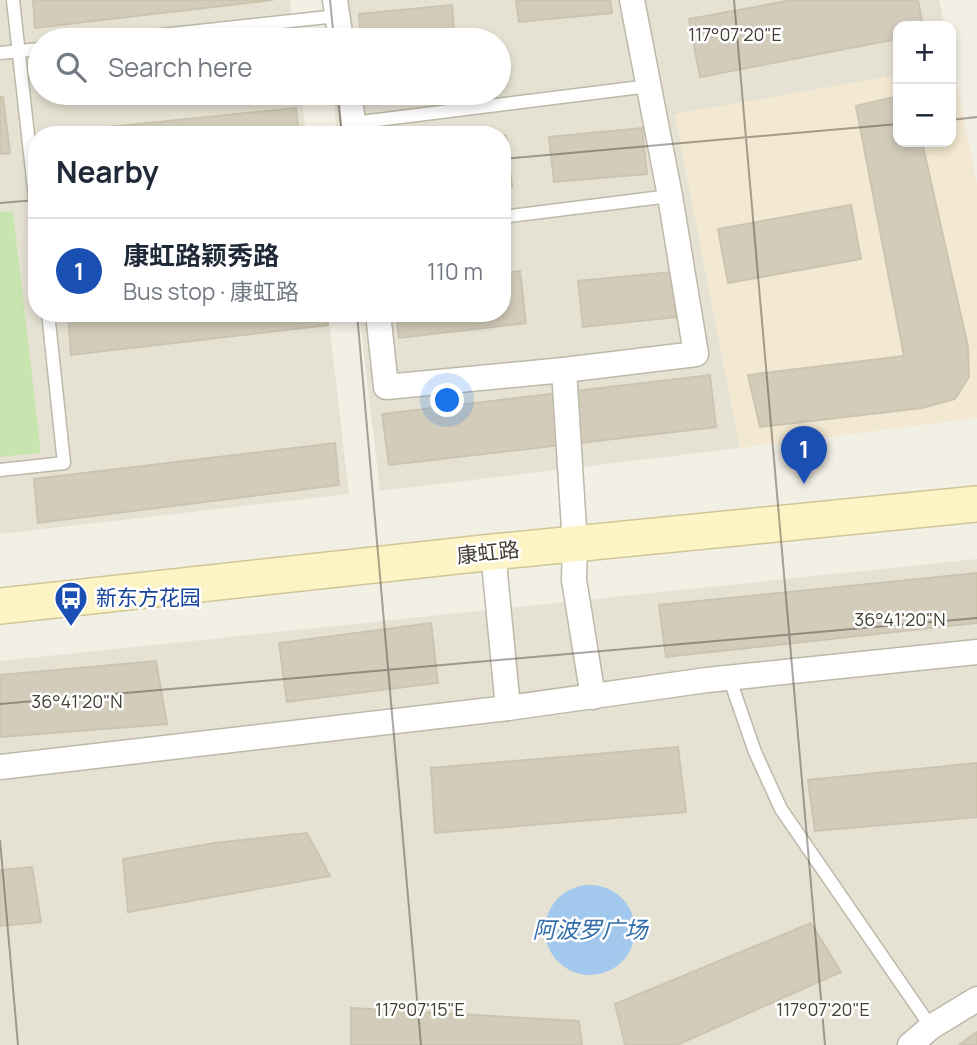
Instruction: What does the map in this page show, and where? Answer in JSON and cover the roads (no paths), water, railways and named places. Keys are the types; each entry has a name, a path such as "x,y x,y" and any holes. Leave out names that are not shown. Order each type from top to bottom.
{"main road":[{"name":"康虹路","path":"0,606 493,552 977,504"}],"street":[{"path":"379,322 386,387 696,354 670,196 632,0"},
{"path":"351,105 354,126"},
{"path":"564,370 575,545 574,580 593,697"},
{"path":"493,552 508,708"},
{"path":"0,767 508,708 729,677 977,652"},
{"path":"910,1045 931,1027 977,999"}],"lane":[{"path":"13,0 28,138"},
{"path":"243,28 338,19"},
{"path":"0,53 28,50"},
{"path":"375,126 649,86"},
{"path":"511,216 670,196"},
{"path":"0,470 65,463 49,322"},
{"path":"729,677 755,752 781,809 931,1027"}],"water":[{"name":"阿波罗广场","path":"590,885 615,893 627,905 635,930 627,955 615,967 590,975 565,967 553,955 545,930 553,905 565,893"}],"place":[{"name":"康虹路颖秀路","path":"804,484"},
{"name":"新东方花园","path":"71,628"}]}
